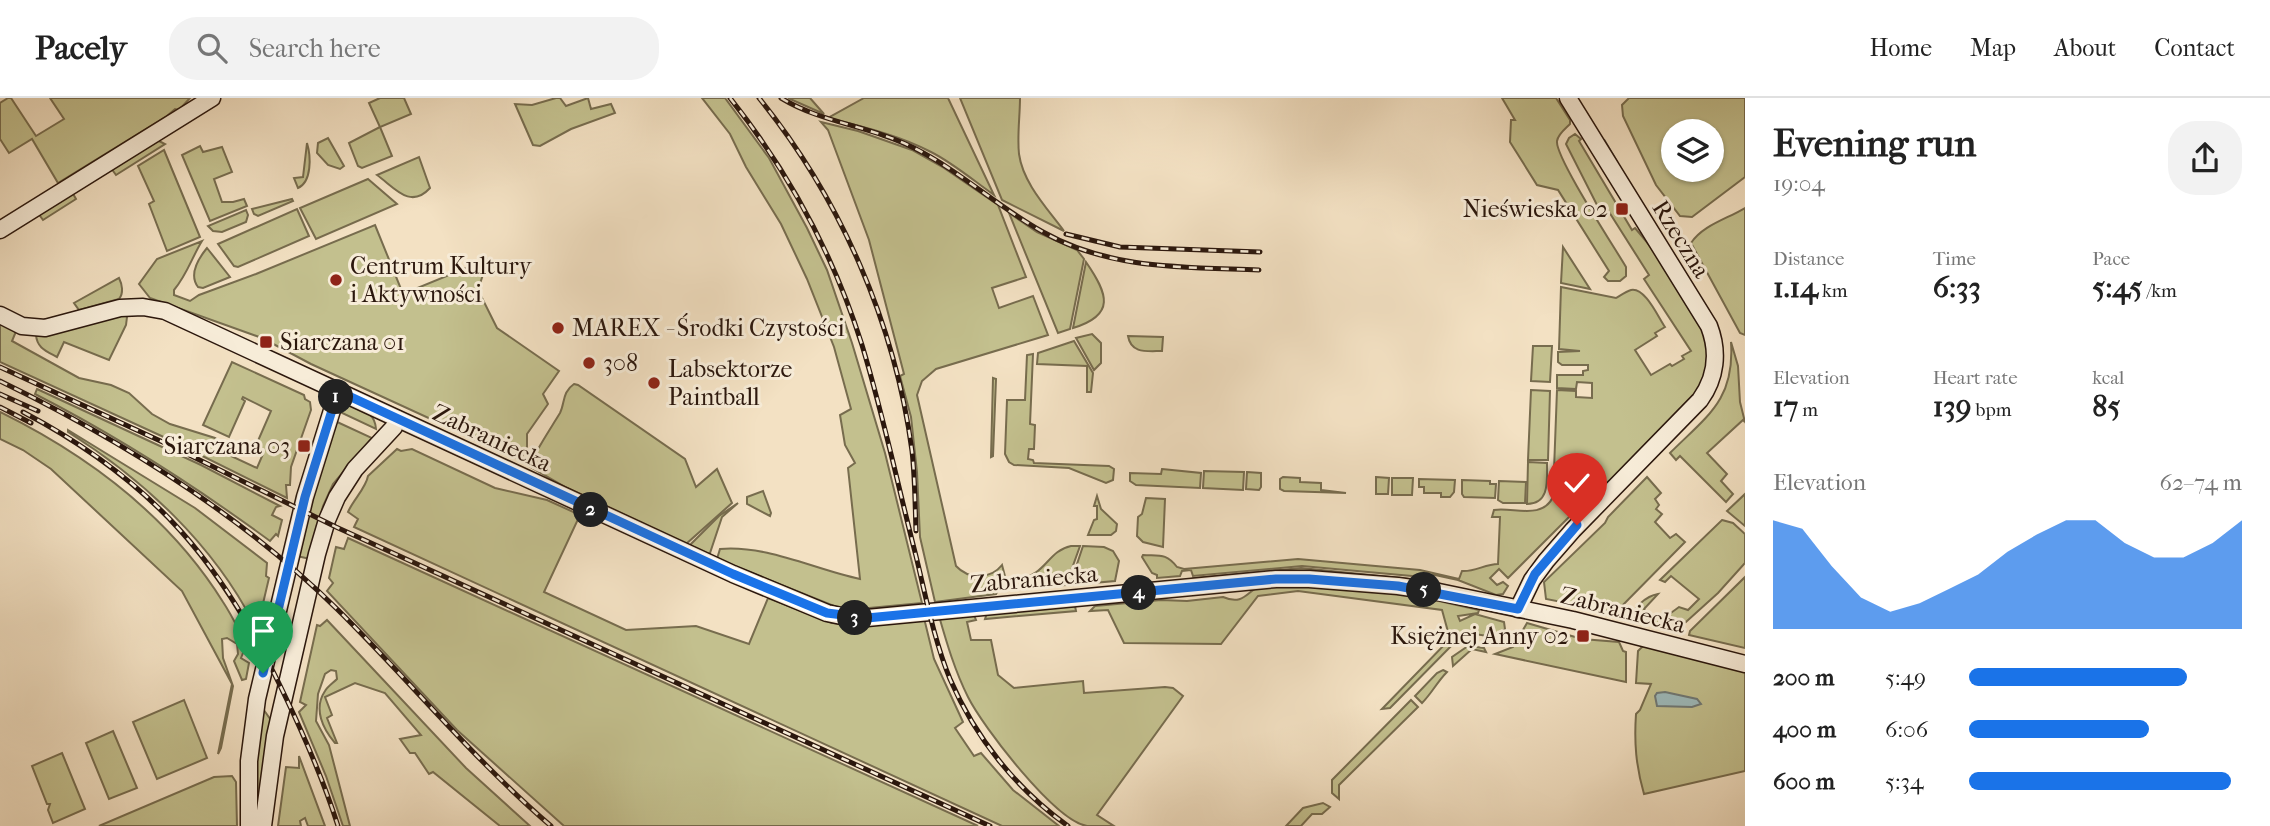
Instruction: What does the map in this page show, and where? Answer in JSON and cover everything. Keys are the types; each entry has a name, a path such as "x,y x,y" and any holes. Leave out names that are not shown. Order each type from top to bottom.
{"main road":[{"path":"0,230 212,98"},
{"name":"Rzeczna","path":"1518,609 1516,593 1522,575 1549,547 1573,530 1700,400 1709,388 1716,359 1709,327 1568,98"},
{"name":"Zabraniecka","path":"0,316 22,326 46,328 133,307 175,315 733,574 839,616 867,618 1276,579 1309,579 1398,586 1518,609 1573,620 1745,664"},
{"path":"249,826 249,761 260,686 305,497 338,391"},
{"path":"263,826 275,736 327,520 355,469 394,427 397,419"}],"shaded area":[{"path":"11,98 36,136 64,119 50,98 190,98 179,110 175,109 58,183 32,139 9,153 0,139 0,103"},
{"path":"380,98 404,98 411,114 380,127 369,103"},
{"path":"560,98 566,106 588,98 591,109 611,104 615,113 571,129 540,146 533,145 515,104 532,105"},
{"path":"702,98 725,98 769,158 827,270 885,453 922,603 848,610 717,559 720,549 756,551 860,579 848,468 855,463 845,445 840,415 851,409 834,347 807,279 781,224 746,167 730,134"},
{"path":"788,98 810,98 824,114"},
{"path":"864,98 948,98 994,195 947,161 919,146 828,118"},
{"path":"960,98 1020,98 1018,140 1021,165 1037,195 1064,231 1002,200"},
{"path":"1502,98 1556,98 1570,120 1570,124 1558,138 1559,150 1575,183 1626,267 1626,276 1620,281 1608,281 1604,277 1609,271 1558,190 1537,185 1510,142 1511,120 1515,120"},
{"path":"1629,98 1745,98 1745,177 1692,217 1680,216 1656,185 1623,116 1622,105"},
{"path":"821,122 858,131 912,150 998,205 1026,277 992,288 999,308 1033,296 1048,335 936,369 922,381 917,395 956,566 967,574 980,576 992,573 1002,565 1006,580 1003,580 996,594 935,602 920,537 911,417 900,376 904,374 869,240 828,130"},
{"path":"380,127 392,156 362,168 358,166 349,143"},
{"path":"1575,134 1581,139 1579,141 1632,230 1635,228 1655,253 1698,320 1708,349 1706,371 1699,391 1578,516 1573,513 1508,578 1499,569 1490,578 1497,585 1503,582 1508,586 1503,594 1496,595 1458,580 1435,575 1412,576 1302,566 1193,576 1191,570 1182,571 1180,576 1157,578 1143,555 1166,557 1177,567 1184,569 1298,559 1420,570 1459,579 1462,571 1498,564 1500,517 1492,517 1494,510 1535,510 1548,504 1553,497 1557,390 1576,391 1576,397 1592,398 1592,383 1577,382 1576,389 1557,388 1557,375 1583,375 1583,371 1588,370 1588,365 1562,365 1558,362 1558,352 1580,351 1559,349 1561,287 1616,298 1629,291 1636,290 1641,293 1665,327 1655,333 1657,336 1635,350 1651,375 1684,359 1682,356 1691,351 1644,279 1649,275 1604,204 1598,207 1566,144"},
{"path":"328,138 344,166 340,169 328,165 317,153 318,143"},
{"path":"157,140 165,144 116,175 111,168"},
{"path":"307,143 310,161 308,175 303,185 298,188 294,178 303,177"},
{"path":"200,146 203,152 222,147 232,172 214,179 222,202 244,199 247,206 210,221 182,155"},
{"path":"164,150 200,237 167,251 149,204 154,201 138,166"},
{"path":"419,157 430,188 416,197 402,194 377,175"},
{"path":"368,179 397,204 316,239 300,208"},
{"path":"72,192 76,199 43,220 38,213"},
{"path":"292,199 293,201 258,216 252,209"},
{"path":"1745,208 1745,335 1740,333 1691,243 1709,227"},
{"path":"297,209 309,236 238,267 234,266 218,244"},
{"path":"246,210 246,222 222,232 213,231 208,226"},
{"path":"1009,213 1037,232 1077,250 1084,259 1070,329 1058,333"},
{"path":"375,225 403,294 488,259 478,290 497,328 559,371 543,394 548,404 527,434 527,448 520,460 311,364 262,338 150,298 139,284 157,259 202,241 174,290 174,295 190,301 199,295"},
{"path":"1563,247 1590,289 1561,283"},
{"path":"207,248 230,277 203,288 198,287 194,277 198,262"},
{"path":"1086,262 1099,284 1104,302 1096,317 1073,328"},
{"path":"119,278 122,294 119,299 79,310 74,303"},
{"path":"123,314 127,317 126,325 109,360 64,342 57,357 38,343 36,335"},
{"path":"0,321 17,329 12,341 79,378 111,385 129,393 152,414 170,424 215,438 225,446 231,456 257,468 263,454 254,450 271,411 243,397 245,401 229,437 203,425 232,362 304,395 310,402 311,410 291,467 290,485 286,485 287,498 168,439 0,362"},
{"path":"1092,334 1101,343 1101,363 1094,370 1076,338"},
{"path":"1128,336 1163,337 1162,351 1136,349"},
{"path":"1074,341 1093,373 1091,392 1087,392 1087,366 1037,364 1038,353"},
{"path":"1731,342 1738,366 1740,402 1745,422 1743,420 1707,453 1727,474 1721,481 1733,494 1726,502 1680,456 1676,460 1670,453 1707,417 1723,393 1731,362"},
{"path":"1533,346 1552,346 1550,382 1531,381"},
{"path":"1033,354 1030,424 1035,425 1034,449 1029,449 1028,459 1034,463 1109,466 1114,469 1113,480 1106,483 1069,468 1014,465 1009,462 1005,454 1007,400 1025,400 1027,355"},
{"path":"993,378 996,379 991,457"},
{"path":"574,384 685,459 696,487 717,469 732,503 686,544 567,488 529,466 560,413 567,390"},
{"path":"37,389 201,465 280,506 276,507 272,515 282,520 278,536 276,534 270,541 155,463 35,394"},
{"path":"1531,390 1550,391 1548,460 1528,460"},
{"path":"349,404 370,415 376,429 340,412"},
{"path":"0,412 65,448 96,469 153,516 202,571 227,608 249,649 241,658 249,663 246,679 242,680 234,661 238,654 237,644 227,638 222,639 223,658 233,686 218,754 232,684 182,591 51,469 23,450 0,439"},
{"path":"335,421 372,438 333,484 323,506 310,559 297,556 311,494"},
{"path":"68,430 195,508 267,563 266,576 269,578 261,612 258,609 252,614 257,624 254,624 218,567 174,516 149,492"},
{"path":"397,449 412,449 495,488 547,500 580,515 544,592 626,630 696,626 749,644 768,598 832,623 857,625 924,618 934,659 963,722 955,728 974,756 981,753 1013,790 1059,826 1002,826 354,527 358,519 348,512 350,508 368,476"},
{"path":"1528,462 1547,463 1547,477 1543,496 1534,503 1527,504"},
{"path":"1162,469 1201,473 1200,488 1136,485 1130,481 1130,473 1161,474"},
{"path":"1204,471 1244,472 1243,490 1203,488"},
{"path":"1247,472 1261,473 1259,490 1246,489"},
{"path":"1376,477 1389,478 1388,494 1376,494"},
{"path":"1647,477 1661,493 1655,499 1659,505 1656,509 1662,514 1655,522 1670,538 1676,534 1685,542 1614,614 1546,599 1544,582 1605,523"},
{"path":"1300,478 1300,482 1321,483 1321,490 1346,493 1284,491 1280,489 1280,479"},
{"path":"1392,478 1413,478 1412,495 1392,495"},
{"path":"1419,479 1455,480 1454,492 1450,497 1441,497 1441,493 1424,493 1424,487 1419,487"},
{"path":"1462,480 1490,481 1490,484 1496,484 1495,498 1464,497"},
{"path":"1499,481 1526,482 1525,503 1503,503 1498,500"},
{"path":"763,491 770,516 747,504 747,497"},
{"path":"1745,494 1745,526 1727,511"},
{"path":"1097,496 1101,509 1117,524 1116,531 1111,535 1088,535 1094,520 1097,519 1097,506 1094,506"},
{"path":"1146,498 1165,499 1163,547 1143,542 1137,536 1138,517 1142,514"},
{"path":"738,503 722,517 710,553 689,546 719,516"},
{"path":"1722,520 1733,523 1745,534 1745,563 1718,593 1676,631 1630,619 1637,607 1653,595 1658,594 1644,609 1648,614 1664,618 1679,607 1688,610 1699,599 1671,576 1665,582 1660,580"},
{"path":"348,538 978,826 564,826 457,730 327,591 333,583 329,578 336,547 344,549"},
{"path":"1071,546 1080,546 1066,585 1050,586 1050,583 1041,584 1041,588 1030,588 1019,578 1035,573 1057,553"},
{"path":"1083,546 1104,547 1113,551 1119,561 1115,581 1070,585"},
{"path":"1301,568 1412,579 1195,578"},
{"path":"1745,577 1745,648 1689,635 1690,631"},
{"path":"1290,584 1399,592 1479,610 1478,613 1458,616 1460,621 1475,614 1504,622 1505,629 1494,637 1468,633 1458,636 1459,638 1390,708 1382,709 1450,639 1442,610 1298,591 1258,596 1221,644 1124,643 1108,610 1090,611 1095,606 1161,600 1187,601 1223,597 1236,600 1263,585"},
{"path":"1075,606 1076,611 985,619 987,613"},
{"path":"974,615 976,620 967,622 971,640 991,640 998,675 1014,688 1083,681 1084,693 1165,687 1173,688 1183,696 1097,815 1114,826 1087,826 1057,808 1021,771 976,711 959,677 939,616"},
{"path":"327,620 466,768 530,826 500,826 433,772 429,774 415,753 410,753 400,739 421,735 385,693 355,683 325,697 332,715 327,718 335,743 323,725 320,712 321,698 337,679 336,671 331,670 325,674 318,694 316,721 329,745 350,826 343,826 326,776 299,712 306,705 300,702 317,625 320,626"},
{"path":"1527,623 1582,639 1619,642 1626,652 1626,682 1495,654 1513,647"},
{"path":"1645,644 1745,670 1745,771 1644,794 1637,764 1635,735 1636,714 1651,684 1636,683 1638,651"},
{"path":"1468,646 1484,648 1486,652 1472,649 1453,666 1452,657"},
{"path":"1443,670 1447,672 1422,703 1415,696"},
{"path":"184,700 207,758 157,779 133,722"},
{"path":"1411,700 1418,707 1339,785 1339,799 1332,793 1332,780"},
{"path":"261,706 273,723 257,824 255,769"},
{"path":"113,731 137,788 109,799 86,743"},
{"path":"62,753 85,809 53,823 48,810 50,804 47,804 32,766"},
{"path":"299,756 325,826 308,826 305,818 300,821 301,826 278,826 286,767 299,768"},
{"path":"232,776 236,782 237,826 99,826 214,777"},
{"path":"1323,803 1330,807 1322,814 1312,814 1301,826 1286,826 1303,808"}],"water":[{"path":"1665,692 1697,699 1701,704 1692,707 1657,706 1655,696"}],"waterway":[{"path":"1604,140 1617,162"}],"railway":[{"path":"730,98 790,185 823,247 851,312 877,397 939,649 950,679 972,721 1014,779 1068,826"},
{"path":"759,98 815,177 860,264 877,309 904,403 913,461 916,531"},
{"path":"781,98 813,113 881,134 914,148 1043,232 1095,254 1176,267 1259,270"},
{"path":"1066,234 1120,247 1260,252"},
{"path":"0,367 167,444 336,527 990,826"},
{"path":"0,381 135,454 221,511 262,542 338,610 495,774 551,826"},
{"path":"0,394 38,411"},
{"path":"0,407 31,423"},
{"path":"23,412 111,467 181,531 210,567 262,650 286,698 314,761 338,826"}],"place":[{"name":"Nieświeska 02","path":"1622,209"},
{"name":"Centrum Kultury i Aktywności","path":"336,280"},
{"name":"MAREX - Środki Czystości","path":"558,328"},
{"name":"Siarczana 01","path":"266,342"},
{"name":"308","path":"589,363"},
{"name":"Labsektorze Paintball","path":"654,383"},
{"name":"Siarczana 03","path":"304,446"},
{"name":"Księżnej Anny 02","path":"1583,636"}],"route":[{"path":"263,673 305,497 338,391 733,574 827,613 851,618 1276,579 1398,586 1518,609 1535,574 1577,525"}]}
